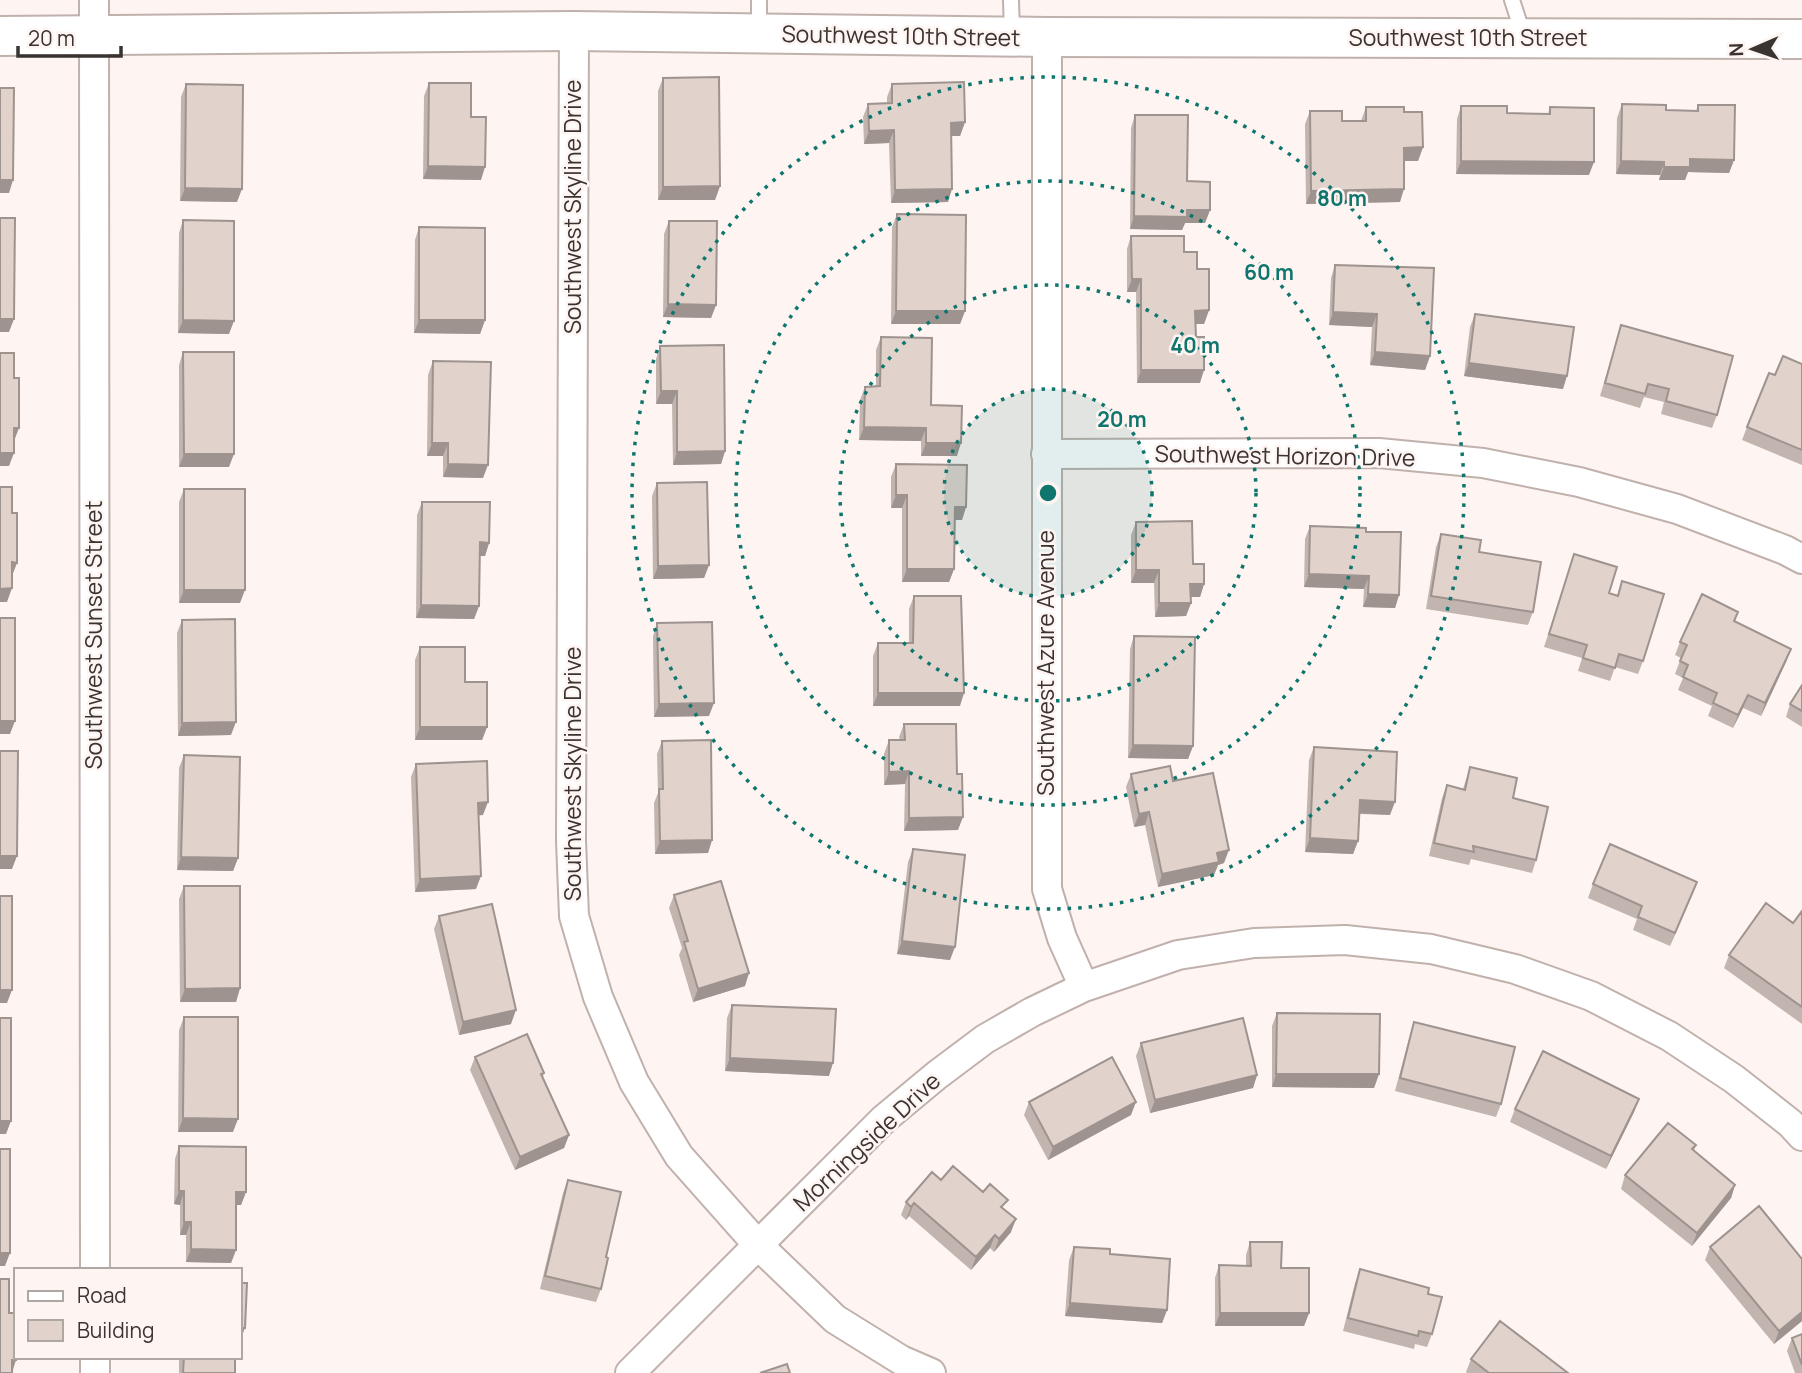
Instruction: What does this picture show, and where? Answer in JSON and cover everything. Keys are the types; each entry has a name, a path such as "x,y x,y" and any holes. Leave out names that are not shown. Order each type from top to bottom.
{"street":[{"name":"Southwest 10th Street","path":"0,36 93,17 574,31 759,17 1524,38 1802,39"},
{"name":"Southwest Sunset Street","path":"93,17 95,1268"},
{"name":"Southwest Azure Avenue","path":"1023,25 1046,454 1047,889 1062,938 1084,987"},
{"name":"Southwest Skyline Drive","path":"574,31 571,841 574,916 598,997 634,1082 679,1156 758,1245 835,1319 901,1360 931,1373"},
{"name":"Southwest Horizon Drive","path":"1046,454 1379,453 1483,463 1578,482 1677,509 1802,559"},
{"name":"Morningside Drive","path":"630,1373 884,1119 985,1038 1084,987 1178,955 1254,943 1345,940 1431,948 1515,969 1591,996 1669,1036 1734,1079 1790,1123 1802,1136"}],"lane":[{"path":"1512,0 1524,38"}],"building":[{"path":"719,77 720,186 663,187 663,78"},
{"path":"964,82 965,122 951,123 952,189 895,190 894,130 869,131 868,104 892,103 892,84"},
{"path":"429,83 471,83 471,117 486,117 485,167 428,166"},
{"path":"186,84 243,85 242,189 185,188"},
{"path":"0,88 14,88 13,180 0,180"},
{"path":"1622,104 1666,105 1666,110 1698,111 1698,105 1735,105 1734,160 1690,159 1690,167 1664,167 1664,162 1621,161"},
{"path":"1461,106 1507,106 1507,113 1550,114 1550,107 1594,108 1594,162 1461,161"},
{"path":"1366,107 1404,107 1404,112 1422,112 1423,147 1404,148 1404,189 1311,191 1310,111 1342,111 1342,121 1366,121"},
{"path":"1135,115 1188,115 1187,181 1210,182 1210,210 1187,210 1187,217 1134,216"},
{"path":"897,214 966,215 965,311 896,311"},
{"path":"0,218 15,218 14,319 0,319"},
{"path":"183,220 234,221 234,321 183,320"},
{"path":"669,221 717,221 716,305 668,304"},
{"path":"419,227 485,228 485,320 419,320"},
{"path":"1131,236 1184,236 1184,252 1197,252 1197,269 1209,269 1209,310 1195,311 1196,337 1204,337 1204,370 1141,370 1141,279 1132,279"},
{"path":"1335,265 1434,268 1430,356 1375,352 1377,314 1333,312"},
{"path":"1475,314 1574,327 1567,376 1469,363"},
{"path":"1621,325 1733,356 1717,415 1666,401 1669,389 1648,384 1645,394 1605,383"},
{"path":"881,337 932,338 931,405 962,406 961,443 926,443 926,428 864,427 865,387 880,386"},
{"path":"724,345 725,451 677,452 677,391 661,391 660,346"},
{"path":"183,352 234,352 234,454 184,454"},
{"path":"0,353 14,353 14,378 19,378 19,428 14,428 14,453 0,453"},
{"path":"1783,356 1802,364 1802,450 1747,427 1769,373 1775,375"},
{"path":"433,361 491,362 488,465 448,464 448,443 432,443"},
{"path":"896,464 967,465 966,507 955,507 954,569 907,569 907,495 896,495"},
{"path":"707,482 709,565 658,566 657,483"},
{"path":"0,487 12,487 12,513 17,513 17,563 12,562 12,588 0,589"},
{"path":"184,489 245,489 245,590 184,590"},
{"path":"422,502 490,502 489,543 480,542 479,606 421,605"},
{"path":"1192,521 1193,564 1204,564 1204,584 1190,584 1191,603 1159,603 1159,570 1136,570 1136,522"},
{"path":"1310,526 1366,528 1366,532 1401,532 1399,595 1368,594 1369,576 1309,574"},
{"path":"1441,534 1481,540 1479,552 1541,562 1533,612 1431,596"},
{"path":"1574,554 1617,567 1609,593 1618,596 1622,581 1664,594 1643,661 1619,654 1615,668 1583,658 1587,645 1549,634"},
{"path":"1702,594 1738,612 1734,621 1791,649 1765,703 1748,695 1738,715 1713,703 1717,693 1683,677 1688,665 1680,661 1687,645 1680,642"},
{"path":"914,596 961,596 964,693 878,693 878,643 913,643"},
{"path":"0,618 15,618 15,721 0,721"},
{"path":"235,619 236,722 182,723 182,620"},
{"path":"712,622 714,703 659,704 657,623"},
{"path":"1134,636 1195,637 1193,746 1133,745"},
{"path":"420,647 465,647 465,682 487,682 487,727 420,727"},
{"path":"1802,685 1802,711 1790,704"},
{"path":"904,724 956,724 957,774 962,774 963,817 909,818 909,771 889,772 889,740 905,740"},
{"path":"711,740 712,840 660,841 662,741"},
{"path":"1314,747 1397,752 1395,802 1360,800 1358,841 1310,838"},
{"path":"0,751 18,751 17,856 0,856"},
{"path":"184,755 240,757 238,858 181,857"},
{"path":"487,761 488,802 478,803 481,876 420,879 416,764"},
{"path":"1170,766 1173,781 1213,773 1229,850 1217,853 1219,862 1162,874 1149,812 1139,814 1131,774"},
{"path":"1470,767 1517,778 1513,798 1548,807 1536,860 1473,846 1474,852 1434,843 1447,785 1465,790"},
{"path":"1610,844 1697,882 1675,933 1638,917 1642,906 1593,884"},
{"path":"913,849 965,855 955,947 902,941"},
{"path":"721,881 749,973 698,989 684,942 688,941 674,895"},
{"path":"184,886 240,886 240,988 185,989"},
{"path":"0,896 12,896 12,990 0,990"},
{"path":"1766,903 1793,923 1802,911 1802,1007 1729,955"},
{"path":"492,904 516,1010 463,1022 439,916"},
{"path":"732,1005 836,1009 833,1063 730,1058"},
{"path":"1277,1013 1380,1014 1379,1074 1276,1074"},
{"path":"184,1017 238,1017 238,1119 183,1118"},
{"path":"0,1018 11,1018 11,1121 0,1121"},
{"path":"1243,1018 1257,1075 1155,1100 1141,1043"},
{"path":"1414,1022 1515,1047 1501,1104 1400,1078"},
{"path":"527,1034 544,1073 541,1074 569,1135 520,1157 475,1057"},
{"path":"1543,1051 1639,1099 1611,1156 1515,1109"},
{"path":"1112,1057 1136,1102 1053,1147 1029,1102"},
{"path":"1668,1123 1696,1145 1692,1149 1735,1185 1697,1233 1625,1175"},
{"path":"179,1146 246,1147 246,1192 236,1192 236,1250 191,1249 191,1222 184,1222 184,1191 179,1191"},
{"path":"0,1149 10,1149 10,1253 0,1253"},
{"path":"953,1166 983,1192 990,1184 1008,1200 1001,1207 1016,1219 999,1239 995,1235 976,1257 914,1203 911,1207 906,1202 932,1172 941,1180"},
{"path":"568,1180 621,1192 601,1289 545,1276"},
{"path":"1759,1206 1802,1259 1802,1312 1779,1331 1710,1247"},
{"path":"1250,1242 1282,1242 1281,1268 1309,1268 1309,1313 1220,1313 1219,1265 1251,1266"},
{"path":"1074,1247 1110,1249 1110,1254 1170,1259 1167,1310 1070,1303"},
{"path":"1360,1269 1429,1288 1428,1294 1442,1297 1432,1334 1419,1331 1418,1336 1348,1318"},
{"path":"0,1279 9,1279 9,1313 14,1313 16,1360 12,1360 12,1373 0,1373"},
{"path":"242,1283 247,1283 245,1328 242,1328"},
{"path":"1500,1321 1568,1373 1489,1373 1471,1359"},
{"path":"1802,1334 1802,1365 1792,1338"},
{"path":"184,1359 235,1359 235,1373 183,1373"},
{"path":"787,1364 790,1373 760,1373"}]}
